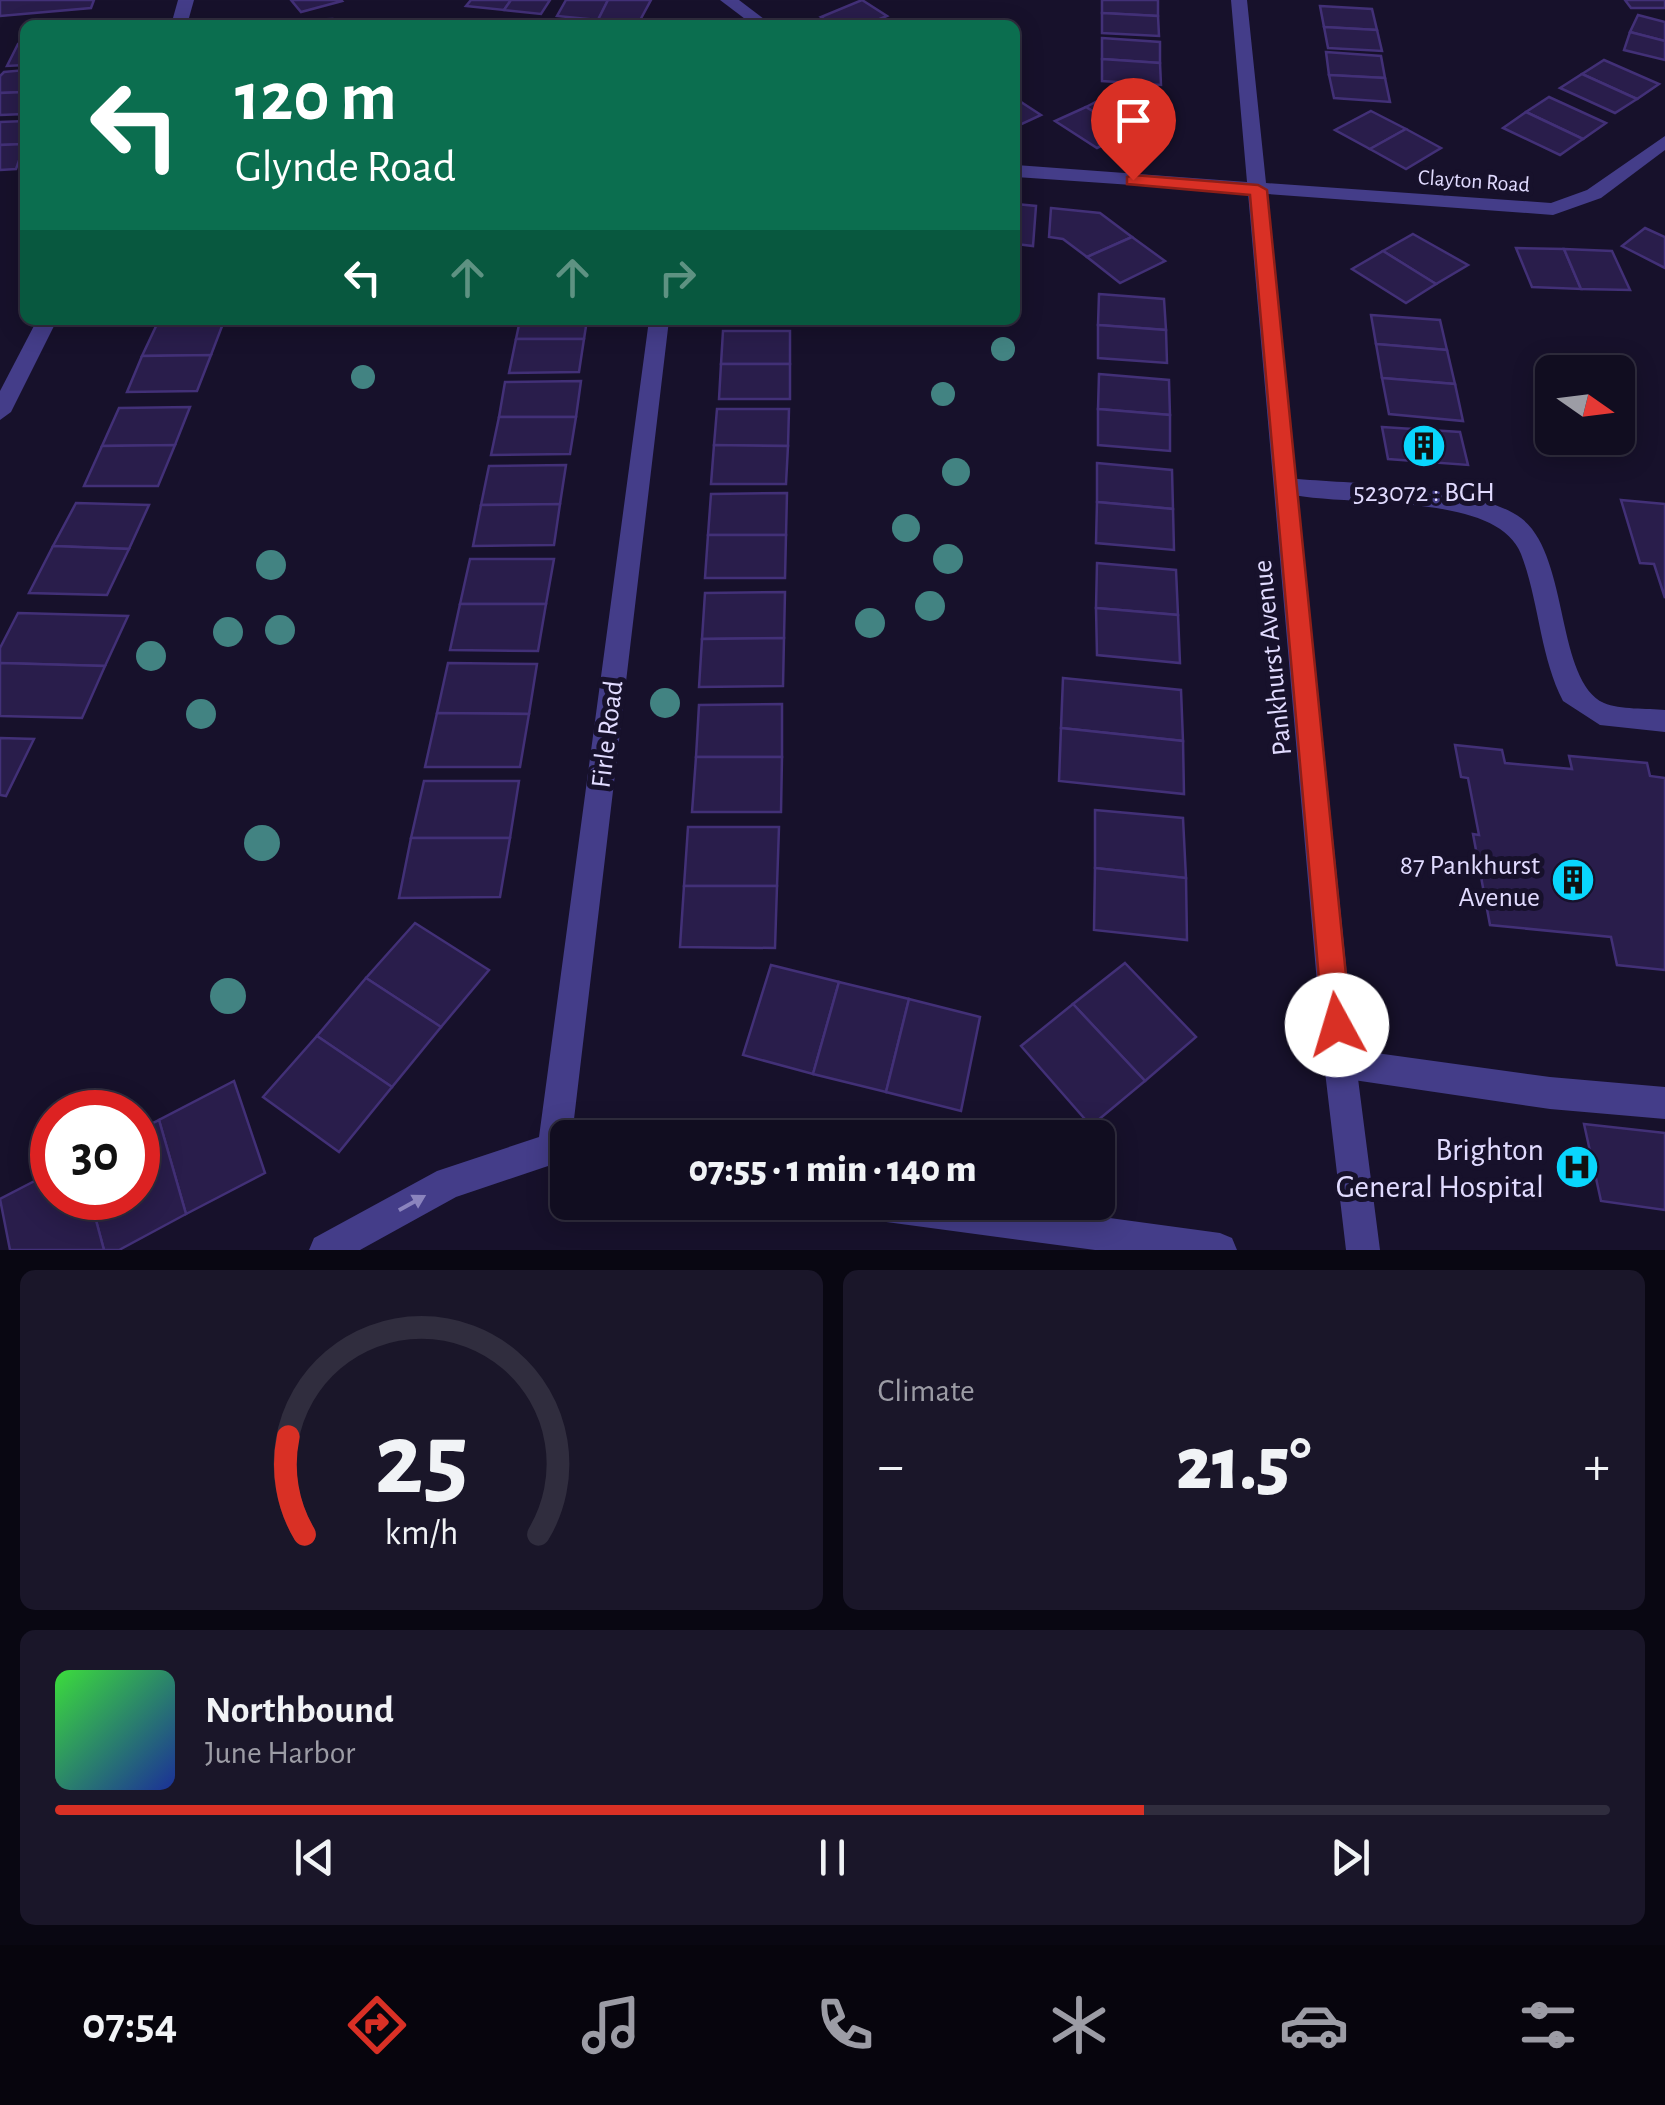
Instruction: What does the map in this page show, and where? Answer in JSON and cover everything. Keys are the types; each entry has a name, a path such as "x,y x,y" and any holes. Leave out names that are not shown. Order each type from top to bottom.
{"street":[{"path":"728,0 757,20"},
{"name":"Pankhurst Avenue","path":"1239,0 1340,1064 1363,1250"},
{"name":"Clayton Road","path":"1020,171 1553,210 1594,194 1665,141"},
{"path":"0,412 44,325"},
{"name":"Firle Road","path":"564,1120 658,325"},
{"path":"1287,486 1470,505 1511,523 1525,537 1534,556 1557,652 1572,694 1600,714 1665,721"},
{"path":"1340,1064 1550,1093 1665,1102"},
{"name":"Firle Road","path":"326,1250 449,1183 550,1153"},
{"path":"998,1220 1220,1250"}],"building":[{"path":"0,0 94,0 91,8 0,16"},
{"path":"291,0 341,0 342,1 301,12"},
{"path":"471,0 511,0 504,10 466,6"},
{"path":"511,0 550,0 541,14 504,10"},
{"path":"566,0 608,0 598,20 557,16"},
{"path":"608,0 651,0 640,20 598,20"},
{"path":"862,0 887,16 877,20 821,17"},
{"path":"1102,0 1158,0 1158,16 1102,13"},
{"path":"1625,0 1665,0 1665,8 1631,8"},
{"path":"1320,6 1372,9 1377,30 1324,27"},
{"path":"1102,13 1158,16 1159,36 1102,33"},
{"path":"1638,15 1665,22 1665,41 1630,32"},
{"path":"1324,27 1377,30 1382,51 1328,48"},
{"path":"1630,32 1665,41 1665,60 1624,50"},
{"path":"1102,38 1160,42 1160,63 1102,59"},
{"path":"18,44 20,44 20,65 7,66"},
{"path":"1326,52 1381,56 1385,78 1329,75"},
{"path":"1102,59 1160,63 1161,85 1102,81"},
{"path":"1604,60 1659,84 1637,99 1582,74"},
{"path":"20,70 20,92 0,93 0,76"},
{"path":"1582,74 1637,99 1615,113 1560,88"},
{"path":"1329,75 1385,78 1390,102 1334,98"},
{"path":"20,92 20,114 0,115 0,93"},
{"path":"1115,92 1159,119 1128,133 1086,107"},
{"path":"1549,97 1606,123 1583,139 1526,112"},
{"path":"1020,101 1041,115 1020,125"},
{"path":"1086,107 1128,133 1097,148 1055,121"},
{"path":"1371,111 1406,129 1370,149 1335,130"},
{"path":"1526,112 1583,139 1560,155 1503,128"},
{"path":"20,121 20,144 0,145 0,122"},
{"path":"1406,129 1441,148 1406,169 1370,149"},
{"path":"20,144 16,169 0,170 0,145"},
{"path":"1020,204 1036,206 1033,246 1020,245"},
{"path":"1051,208 1100,213 1132,237 1087,257 1063,239 1049,237"},
{"path":"1645,228 1665,237 1665,268 1622,246"},
{"path":"1413,234 1468,265 1436,284 1383,251"},
{"path":"1132,237 1165,261 1120,283 1087,257"},
{"path":"1516,248 1564,249 1581,289 1532,287"},
{"path":"1564,249 1612,251 1630,290 1581,289"},
{"path":"1383,251 1436,284 1406,303 1352,269"},
{"path":"1099,294 1164,299 1166,330 1098,325"},
{"path":"1371,315 1440,320 1447,350 1376,344"},
{"path":"157,325 222,325 211,355 142,356"},
{"path":"519,325 586,325 584,339 516,339"},
{"path":"1098,325 1166,330 1167,363 1098,358"},
{"path":"723,331 790,331 790,364 721,364"},
{"path":"516,339 584,339 579,372 509,373"},
{"path":"1376,344 1447,350 1455,384 1382,378"},
{"path":"211,355 197,391 127,392 142,356"},
{"path":"721,364 790,364 790,399 719,399"},
{"path":"1099,374 1169,380 1170,415 1098,409"},
{"path":"1382,378 1455,384 1463,421 1389,414"},
{"path":"581,381 576,417 499,417 505,382"},
{"path":"190,407 175,445 102,446 119,408"},
{"path":"717,409 789,409 788,446 714,445"},
{"path":"1098,409 1170,415 1170,451 1098,445"},
{"path":"499,417 576,417 570,454 491,455"},
{"name":"523072 : BGH","path":"1382,427 1460,432 1468,465 1388,459"},
{"path":"175,445 158,486 84,486 102,446"},
{"path":"714,445 788,446 786,484 711,484"},
{"path":"1097,463 1172,470 1173,509 1097,502"},
{"path":"566,465 560,504 481,505 489,466"},
{"path":"787,493 786,535 708,535 711,494"},
{"path":"1621,500 1665,504 1665,598 1654,564 1640,563"},
{"path":"1097,502 1173,509 1174,550 1096,543"},
{"path":"76,503 149,505 129,549 53,546"},
{"path":"560,504 554,545 473,546 481,505"},
{"path":"708,535 786,535 785,578 705,578"},
{"path":"53,546 129,549 107,595 29,593"},
{"path":"470,559 554,559 546,604 460,604"},
{"path":"1097,563 1176,570 1178,615 1096,608"},
{"path":"785,592 784,638 702,639 705,593"},
{"path":"460,604 546,604 538,651 450,650"},
{"path":"1096,608 1178,615 1180,663 1097,655"},
{"path":"18,613 128,616 105,666 0,663 0,648"},
{"path":"784,638 783,686 699,687 702,639"},
{"path":"0,663 105,666 82,718 0,716"},
{"path":"448,663 537,664 529,714 437,713"},
{"path":"1063,678 1181,690 1183,741 1061,728"},
{"path":"782,704 782,757 696,757 699,705"},
{"path":"437,713 529,714 520,767 425,767"},
{"path":"1061,728 1183,741 1184,794 1059,781"},
{"path":"0,738 34,739 6,796 0,795"},
{"name":"87 Pankhurst Avenue","path":"1455,745 1502,750 1505,763 1572,769 1569,756 1647,763 1650,776 1665,778 1665,970 1617,965 1611,937 1490,925 1473,834 1479,835 1468,778 1461,777"},
{"path":"696,757 782,757 781,812 692,812"},
{"path":"424,781 519,781 510,838 411,838"},
{"path":"1095,810 1183,818 1186,878 1095,868"},
{"path":"688,827 779,827 777,886 684,886"},
{"path":"411,838 510,838 500,897 399,898"},
{"path":"1095,868 1186,878 1187,940 1094,930"},
{"path":"684,886 777,886 775,948 680,947"},
{"path":"415,923 489,970 441,1027 366,978"},
{"path":"1125,963 1196,1037 1145,1081 1073,1004"},
{"path":"771,965 839,982 813,1074 743,1055"},
{"path":"366,978 441,1027 392,1087 317,1036"},
{"path":"839,982 909,999 886,1092 813,1074"},
{"path":"909,999 980,1017 961,1111 886,1092"},
{"path":"1073,1004 1145,1081 1098,1120 1086,1120 1021,1046"},
{"path":"317,1036 392,1087 339,1152 263,1097"},
{"path":"234,1081 265,1173 186,1214 160,1119"},
{"path":"160,1123 186,1214 119,1250 104,1250 96,1220 160,1220"},
{"path":"1584,1124 1665,1133 1665,1210 1601,1201"},
{"path":"30,1183 30,1220 96,1220 104,1250 10,1250 0,1199"}],"place":[{"name":"523072 : BGH","path":"1424,446"},
{"name":"87 Pankhurst Avenue","path":"1573,880"},
{"name":"Brighton General Hospital","path":"1577,1167"}],"route":[{"path":"1133,180 1258,190 1337,1025"}]}
